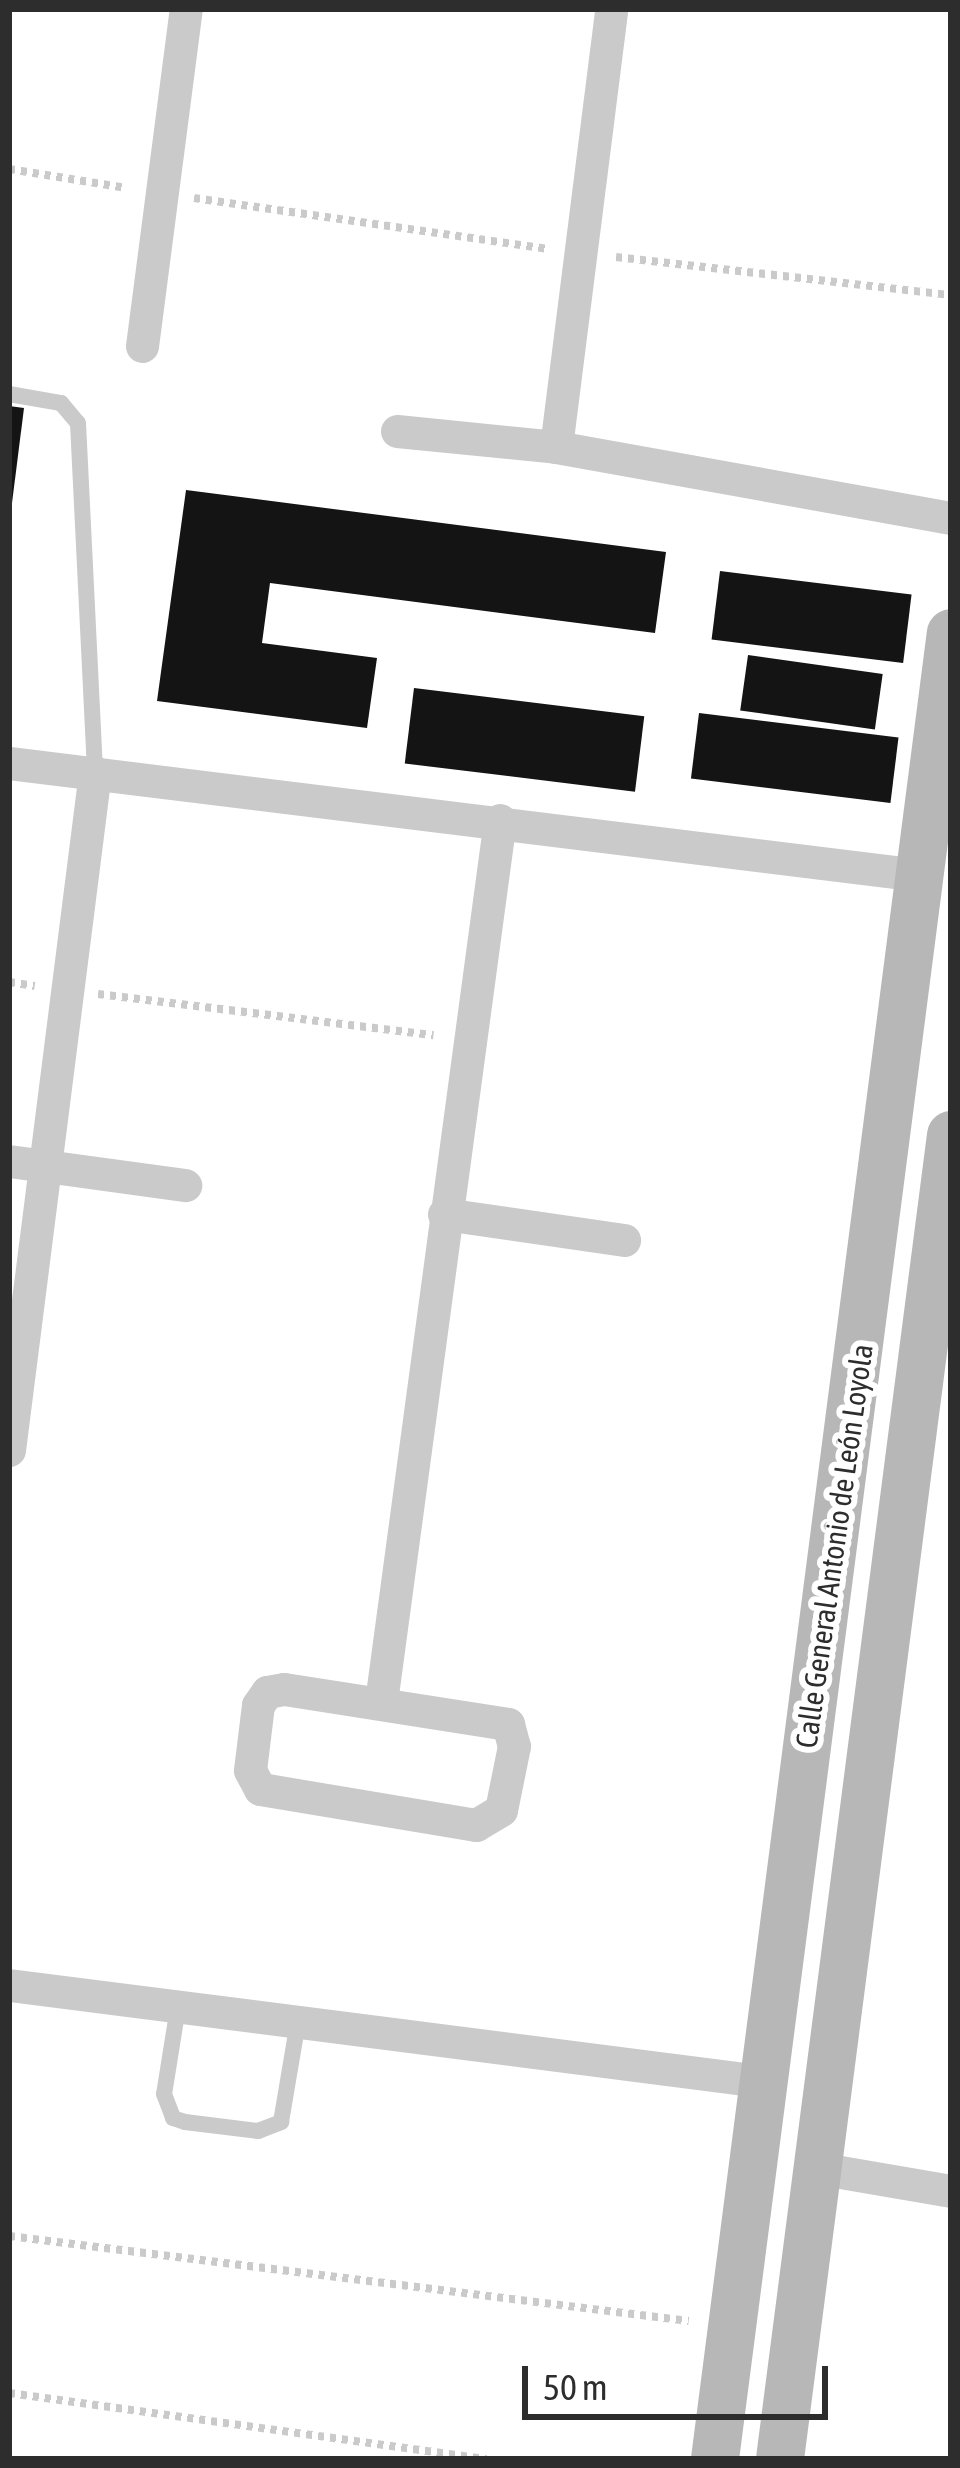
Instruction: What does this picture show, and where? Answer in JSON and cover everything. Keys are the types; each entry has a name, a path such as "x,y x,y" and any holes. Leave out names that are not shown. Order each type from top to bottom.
{"street":[{"path":"142,346 186,9"},
{"path":"556,447 611,9"},
{"path":"397,431 556,447 951,518"},
{"name":"Calle General Antonio de León Loyola","path":"715,2459 951,633"},
{"path":"9,763 920,875"},
{"path":"9,1450 74,991 95,772"},
{"path":"381,1702 466,1039 500,820"},
{"name":"Calle General Antonio de León Loyola","path":"780,2459 944,1249 951,1135"},
{"path":"9,1161 185,1185"},
{"path":"444,1214 624,1240"},
{"path":"267,1692 381,1702 514,1729 492,1822 254,1784 258,1706 267,1692"},
{"path":"9,1985 761,2081"},
{"path":"818,2168 951,2191"}],"lane":[{"path":"9,394 61,403 78,423 95,772"},
{"path":"178,2007 165,2107 184,2122 240,2129 281,2122 298,2021"}],"path":[{"path":"9,169 580,254 951,295"},
{"path":"9,982 466,1039"},
{"path":"9,2236 733,2327"},
{"path":"9,2392 486,2459"}],"building":[{"path":"9,406 24,408 12,503 9,503"},
{"path":"186,490 666,552 655,633 270,583 262,643 377,658 367,728 157,701"},
{"path":"720,571 912,595 903,663 712,639"},
{"path":"748,655 883,674 875,729 740,710"},
{"path":"414,688 644,716 635,792 405,763"},
{"path":"699,713 899,737 890,803 691,779"}]}
